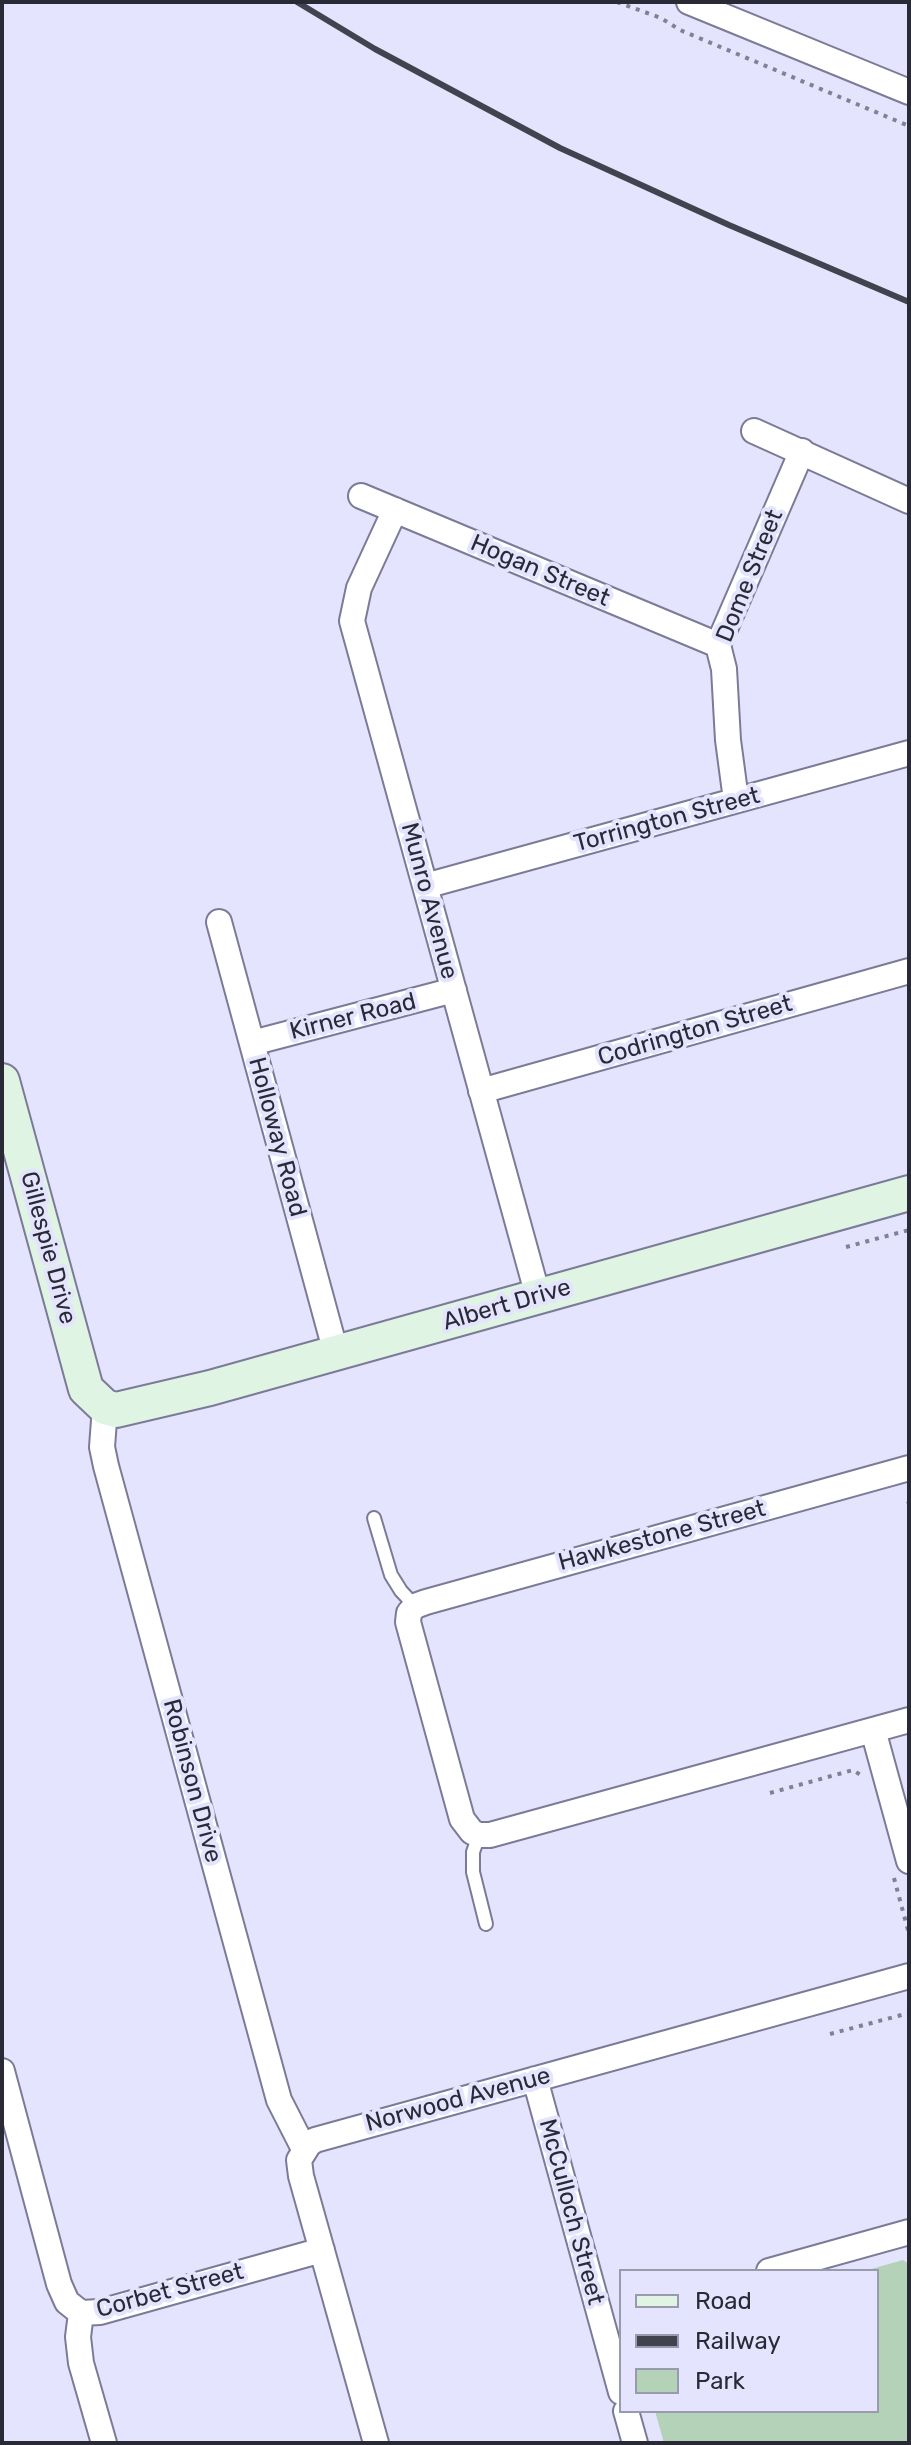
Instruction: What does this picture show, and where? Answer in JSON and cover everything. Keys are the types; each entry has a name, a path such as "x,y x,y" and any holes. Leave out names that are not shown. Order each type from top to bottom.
{"street":[{"path":"702,5 909,92"},
{"path":"754,431 909,501"},
{"name":"Dome Street","path":"736,800 728,740 724,669 718,645 802,451"},
{"name":"Hogan Street","path":"361,496 718,645"},
{"name":"Munro Avenue","path":"395,510 359,588 352,621 538,1296"},
{"name":"Torrington Street","path":"425,886 909,753"},
{"name":"Holloway Road","path":"219,922 336,1353"},
{"name":"Codrington Street","path":"481,1091 909,971"},
{"name":"Kirner Road","path":"252,1043 454,990"},
{"name":"Gillespie Drive","path":"2,1081 86,1389 105,1407"},
{"name":"Albert Drive","path":"105,1407 116,1410 128,1408 336,1353 909,1193"},
{"name":"Robinson Drive","path":"105,1407 102,1447 110,1481 279,2100 304,2149"},
{"name":"Hawkestone Street","path":"415,1606 909,1468"},
{"path":"415,1606 409,1613 410,1630 458,1804 466,1827 479,1835 490,1835 909,1720"},
{"path":"873,1730 901,1869"},
{"name":"Norwood Avenue","path":"304,2149 315,2140 909,1976"},
{"name":"Corbet Street","path":"2,2071 13,2156 59,2284 67,2302 81,2313 100,2312 322,2250"},
{"name":"McCulloch Street","path":"535,2079 611,2315 619,2377"},
{"path":"304,2149 299,2160 301,2176 376,2443"},
{"path":"776,2269 909,2232"},
{"path":"81,2313 78,2337 81,2363 104,2443"},
{"path":"627,2413 635,2443"}],"lane":[{"path":"374,1518 391,1575 415,1606"},
{"path":"479,1835 473,1852 473,1872 486,1924"}],"path":[{"path":"617,2 661,18 680,30 909,126"},
{"path":"846,1247 909,1230"},
{"path":"770,1793 853,1770 867,1779"},
{"path":"901,1869 909,1934"},
{"path":"830,2034 909,2013"}],"green space":[{"path":"903,2260 909,2264 909,2443 664,2443 656,2413 879,2413 879,2269 871,2269"}],"railway":[{"path":"297,2 375,49 560,148 909,302"}]}
